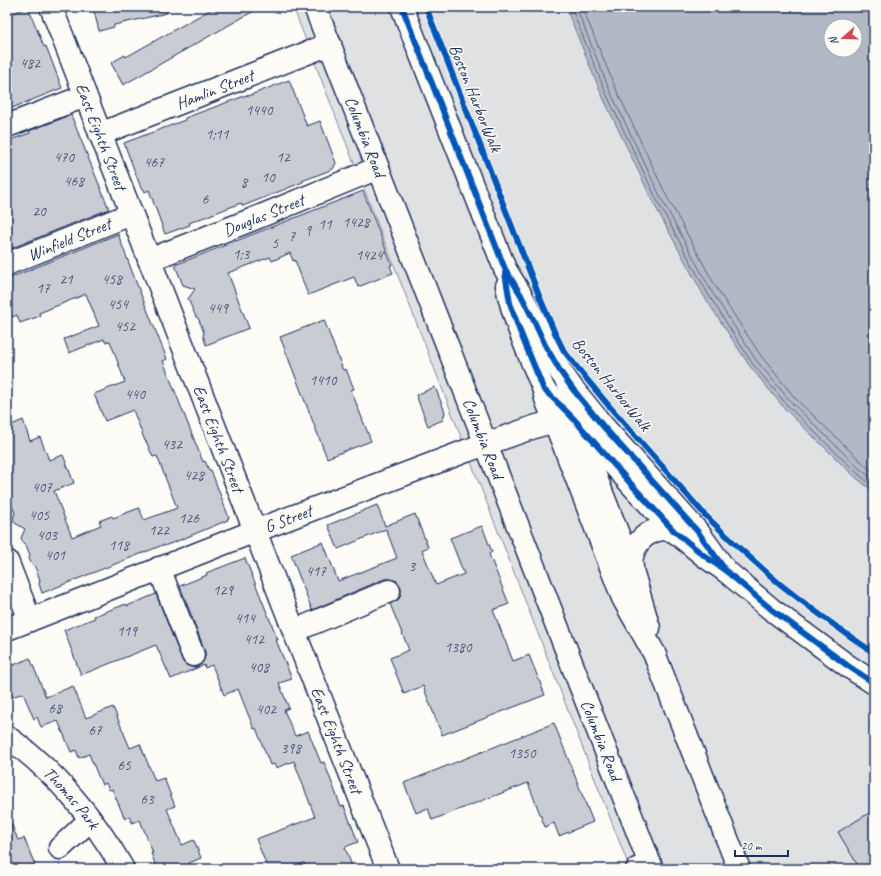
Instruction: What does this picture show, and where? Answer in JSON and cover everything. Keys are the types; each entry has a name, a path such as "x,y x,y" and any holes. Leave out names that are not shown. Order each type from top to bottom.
{"main road":[{"name":"East Eighth Street","path":"51,7 388,869"},
{"name":"Columbia Road","path":"315,7 486,444 647,867"},
{"path":"402,7 505,270 524,300 545,345 572,388 602,425 698,532 726,570"},
{"name":"Hamlin Street","path":"100,134 330,44"},
{"path":"7,126 85,96"},
{"name":"Douglas Street","path":"149,260 378,168"},
{"name":"Winfield Street","path":"7,264 131,214"},
{"path":"505,270 510,303 544,390 546,399 563,419 631,484 674,531 701,553 726,570 776,613 848,666 874,683"},
{"path":"545,345 563,419 623,598 654,653 739,869"},
{"path":"563,419 632,570 645,610 654,653"},
{"name":"G Street","path":"7,629 255,531 486,444 563,419"},
{"path":"632,570 632,557 641,539 656,530 664,529 674,531"},
{"path":"7,561 30,620"},
{"path":"159,568 193,655"},
{"path":"294,631 389,591"},
{"name":"Thomas Park","path":"7,738 45,768 76,801 106,842 123,869"},
{"path":"60,848 90,820"}],"shaded area":[{"path":"293,7 567,7 601,93 654,204 704,296 749,365 785,409 854,476 874,492 874,869 630,869"}],"water":[{"path":"567,7 874,7 874,492 854,476 785,409 749,365 704,296 654,204 601,93"}],"building":[{"path":"28,7 44,47 46,46 62,88 7,110 7,16"},
{"path":"93,7 166,7 167,13 114,25 114,27 99,31"},
{"path":"215,7 261,7 123,85 111,63 125,55 126,57"},
{"path":"289,80 307,126 320,121 336,163 333,169 243,206 241,203 165,234 149,190 145,192 143,188 141,188 124,143 185,120 185,118"},
{"path":"71,115 109,209 7,250 7,141 30,133 29,131"},
{"path":"363,191 392,265 390,266 393,273 358,287 354,277 308,295 295,260 293,261 290,253 272,261 270,257 228,273 249,328 206,345 201,325 188,299 195,289 183,285 175,265"},
{"path":"118,234 167,359 163,361 203,462 205,461 209,470 211,470 229,518 227,519 228,520 180,540 164,546 163,545 42,593 37,572 34,565 31,563 26,545 23,543 21,538 25,529 15,523 13,519 15,513 7,490 7,427 23,420 30,441 40,437 49,460 63,455 74,483 54,491 72,537 101,525 99,521 112,516 113,518 139,508 144,520 177,508 157,456 153,457 133,410 105,421 94,394 125,382 110,341 105,342 104,339 69,353 64,339 99,326 86,294 39,313 40,316 20,323 17,315 7,319 7,279"},
{"path":"324,320 343,370 346,369 354,389 351,390 371,441 327,458 280,337"},
{"path":"435,387 445,412 443,420 428,426 416,395"},
{"path":"377,505 385,526 415,514 428,547 422,550 436,585 464,574 450,538 482,526 492,552 489,554 509,604 493,610 513,661 529,655 545,695 442,735 423,686 404,694 390,658 409,650 390,604 399,599 401,593 401,587 397,581 384,579 312,610 291,555 323,542 338,581 397,558 386,529 338,549 328,525"},
{"path":"245,558 292,679 279,683 289,708 284,710 295,736 308,731 321,763 324,762 341,807 344,806 358,842 345,847 353,869 306,869 304,863 287,869 268,869 256,839 315,817 294,761 276,768 274,764 270,765 256,728 254,729 238,689 224,695 212,665 205,668 204,665 171,679 156,645 81,675 64,630 95,618 94,616 126,604 127,606 156,594 182,660 185,664 191,667 197,667 203,662 205,651 180,586 207,575 206,573"},
{"path":"30,658 46,697 73,686 86,718 113,707 130,748 140,744 155,781 164,778 175,806 167,809 182,845 194,840 201,858 189,863 190,865 181,869 157,869 151,853 153,853 140,820 132,823 130,816 125,819 112,789 109,790 106,783 102,785 89,754 79,758 76,750 71,752 58,721 41,727 37,717 34,719 23,693 7,699 7,668"},
{"path":"554,723 593,822 559,836 554,823 545,827 528,783 432,820 428,808 416,813 404,783"},
{"path":"874,810 874,869 860,869 838,832"},
{"path":"7,816 18,840 24,838 35,865 23,869 7,869"}],"cycle path":[{"path":"402,7 505,269 521,295 545,345 572,388 602,425 698,532 726,571"},
{"name":"Boston HarborWalk","path":"426,7 540,298 564,351 609,406 714,524 780,584 874,653"},
{"path":"505,273 510,303 544,390 572,417 674,531 726,571 771,609 848,666 874,683"}]}
